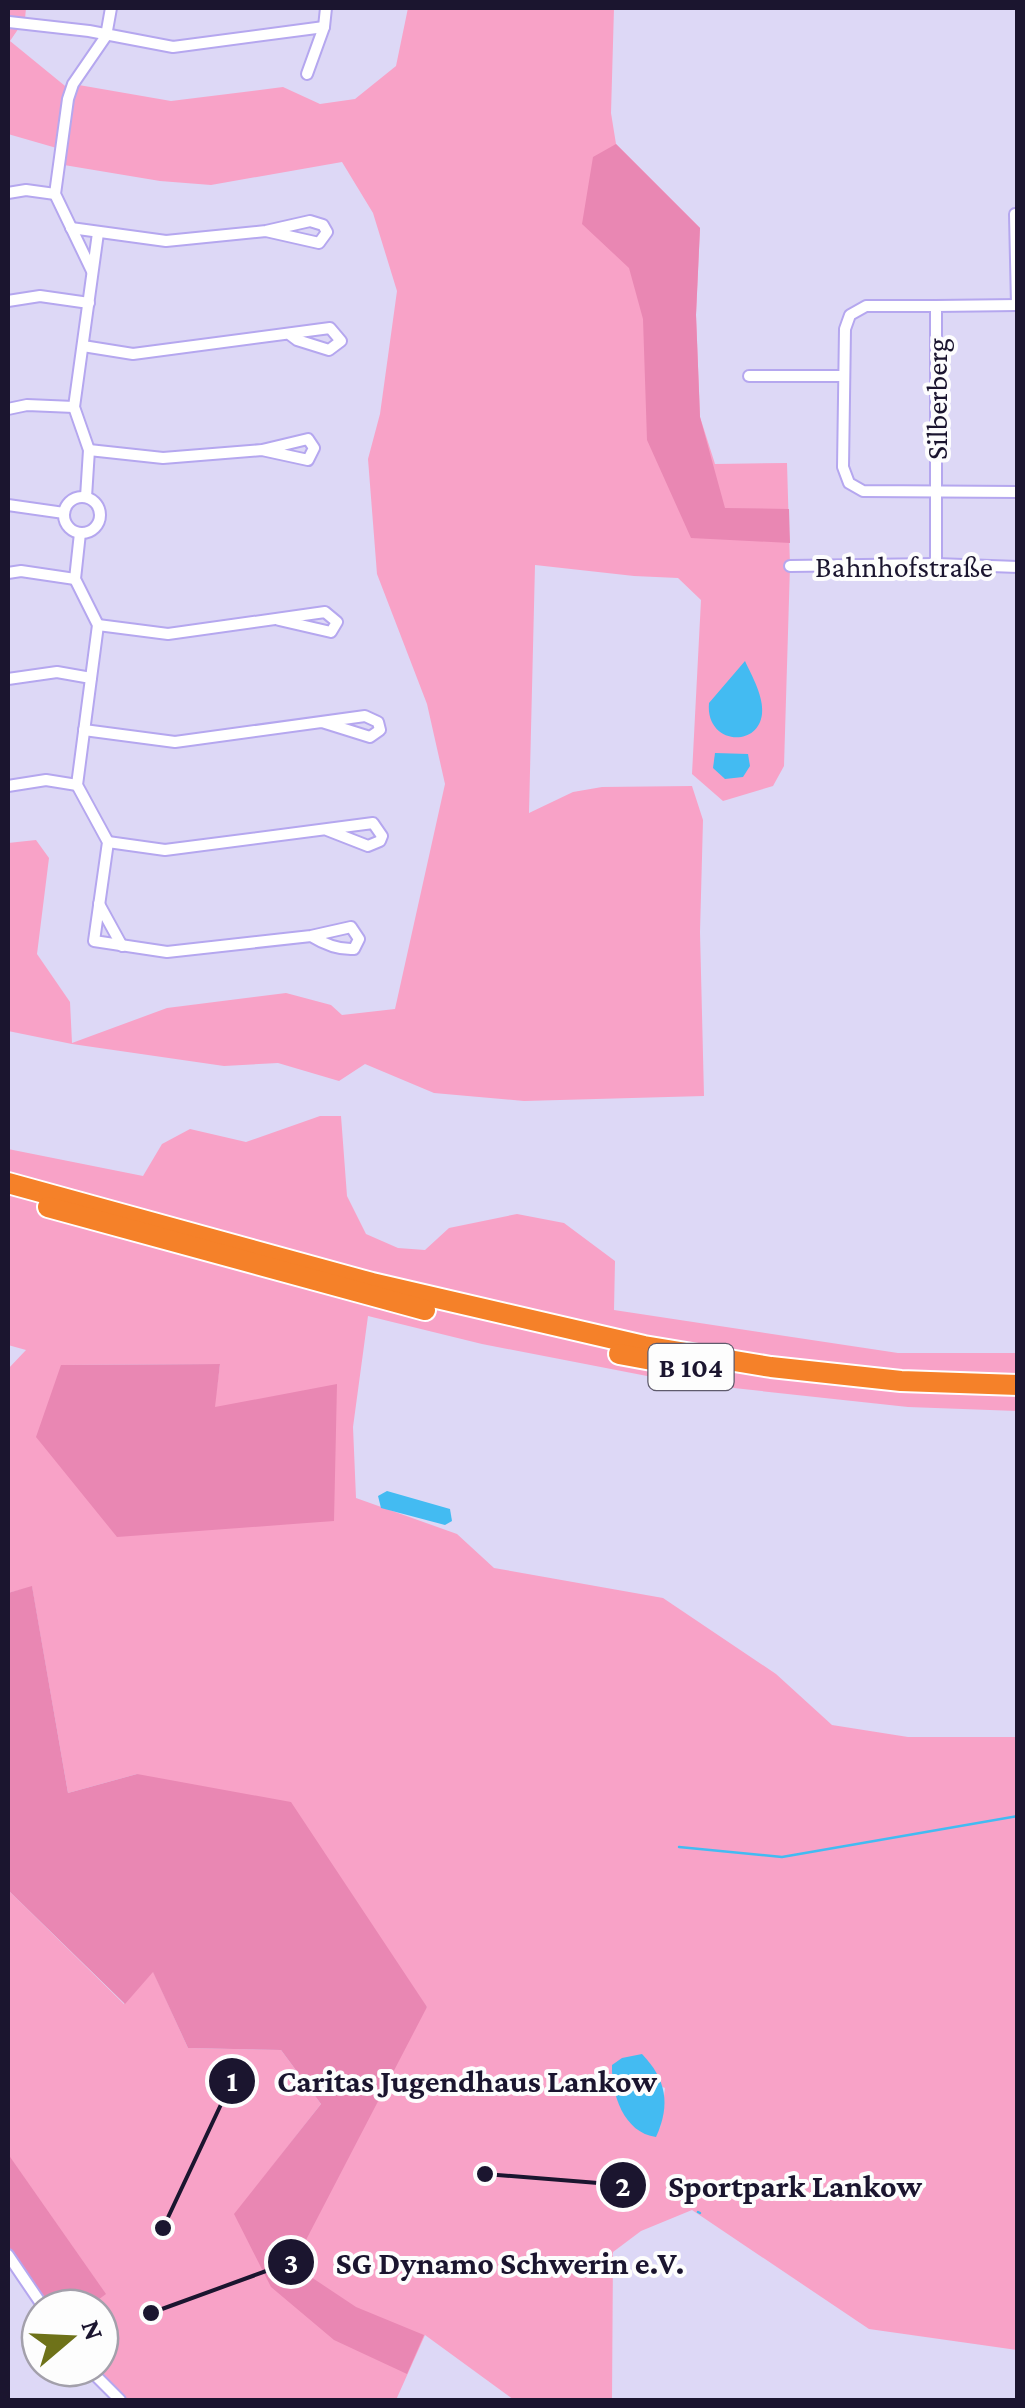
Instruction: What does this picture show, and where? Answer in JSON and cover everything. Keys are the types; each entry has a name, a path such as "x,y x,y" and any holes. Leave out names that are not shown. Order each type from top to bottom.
{"highway":[{"name":"B 104","path":"8,1182 365,1288 627,1342 753,1364 901,1381 1018,1384"},
{"name":"B 104","path":"8,1197 648,1361 806,1384 1018,1398"}],"street":[{"path":"92,270 56,194 68,99 106,36 111,8"},
{"path":"307,74 324,28 326,8"},
{"path":"9,22 173,47 324,28"},
{"path":"8,193 26,190 56,194"},
{"path":"1016,214 1017,305"},
{"path":"72,228 166,242 266,231 310,221 318,221 327,232 319,242 266,231"},
{"path":"86,497 90,450 74,407 98,233"},
{"path":"8,301 40,296 89,303"},
{"name":"Silberberg","path":"1017,305 866,306 850,314 844,329 843,466 849,482 863,491 1018,492"},
{"name":"Silberberg","path":"936,306 936,564"},
{"path":"83,346 133,354 289,334"},
{"path":"750,376 844,376"},
{"path":"8,409 74,407"},
{"path":"90,450 163,458 262,450"},
{"path":"86,497 96,504 103,517 93,529 80,533 68,526 64,513 72,500 86,497"},
{"path":"8,505 64,513"},
{"path":"80,533 74,579 98,625 77,785 108,842 94,941 167,952 311,936"},
{"name":"Bahnhofstraße","path":"790,566 1018,567"},
{"path":"8,572 74,579"},
{"path":"98,625 168,634 325,612 338,622 331,632 279,620"},
{"path":"8,679 57,672 91,678"},
{"path":"84,730 175,742 364,716 378,722 380,730 370,736 322,722"},
{"path":"8,786 46,780 77,785"},
{"path":"108,842 165,850 373,823 382,836 380,842 368,846 326,830"},
{"path":"98,903 122,946"},
{"path":"8,2254 31,2288"}],"shaded area":[{"path":"8,8 26,8 25,19 10,41 70,90 73,84 171,101 283,87 320,104 355,99 396,66 408,8 614,8 611,113 616,144 700,228 696,315 700,417 715,464 787,463 790,566 784,766 773,786 723,801 692,774 701,600 678,578 535,565 529,813 573,792 602,787 692,786 703,820 700,932 704,1096 524,1101 434,1093 365,1064 339,1081 278,1063 224,1066 72,1044 8,1031 8,843 36,840 49,858 37,954 70,1002 72,1043 167,1008 286,993 331,1005 342,1015 395,1009 445,784 427,704 377,574 368,459 380,414 397,291 373,213 342,162 211,185 58,164 60,149 8,134"},
{"path":"616,144 700,228 696,315 700,417 725,508 789,509 790,543 691,538 647,440 643,319 629,268 582,224 593,157"},
{"path":"320,1116 341,1116 347,1196 366,1234 398,1248 425,1250 449,1228 517,1214 564,1223 615,1261 614,1310 898,1353 1017,1353 1017,1411 908,1407 678,1382 482,1344 368,1316 353,1427 356,1498 457,1534 494,1568 663,1598 776,1674 832,1725 908,1737 1017,1737 1017,2350 869,2329 692,2210 641,2231 613,2252 612,2400 514,2400 425,2335 396,2400 120,2400 108,2388 120,2388 120,2288 30,2288 8,2255 8,1890 124,2004 153,1971 188,2048 281,2050 321,2104 235,2214 427,2007 137,1774 68,1793 32,1587 8,1593 8,1369 26,1350 8,1345 8,1149 143,1176 162,1144 190,1129 246,1142","holes":["220,1364 214,1407 62,1365","612,2066 665,2088 660,2128 615,2094"]},
{"path":"220,1364 215,1407 337,1384 334,1521 117,1537 36,1437 61,1365"},
{"path":"32,1586 68,1793 137,1774 291,1802 427,2007 293,2265 356,2307 424,2335 407,2374 334,2340 271,2287 234,2214 321,2104 281,2050 188,2048 153,1972 125,2004 8,1890 8,1593"},
{"path":"8,2154 102,2288 31,2288 8,2254"}],"water":[{"path":"745,661 759,694 762,714 751,733 732,737 715,727 709,703"},
{"path":"715,753 748,754 750,766 743,777 725,779 713,768"},
{"path":"387,1491 450,1509 452,1521 445,1525 381,1508 378,1496"},
{"path":"642,2054 664,2093 664,2114 656,2137 635,2128 628,2120 614,2088 612,2065 622,2058"}],"waterway":[{"path":"679,1847 782,1857 1018,1816"}],"place":[{"name":"Sportpark Lankow","path":"485,2174"},
{"name":"Caritas Jugendhaus Lankow","path":"163,2228"},
{"name":"SG Dynamo Schwerin e.V.","path":"151,2313"}]}
